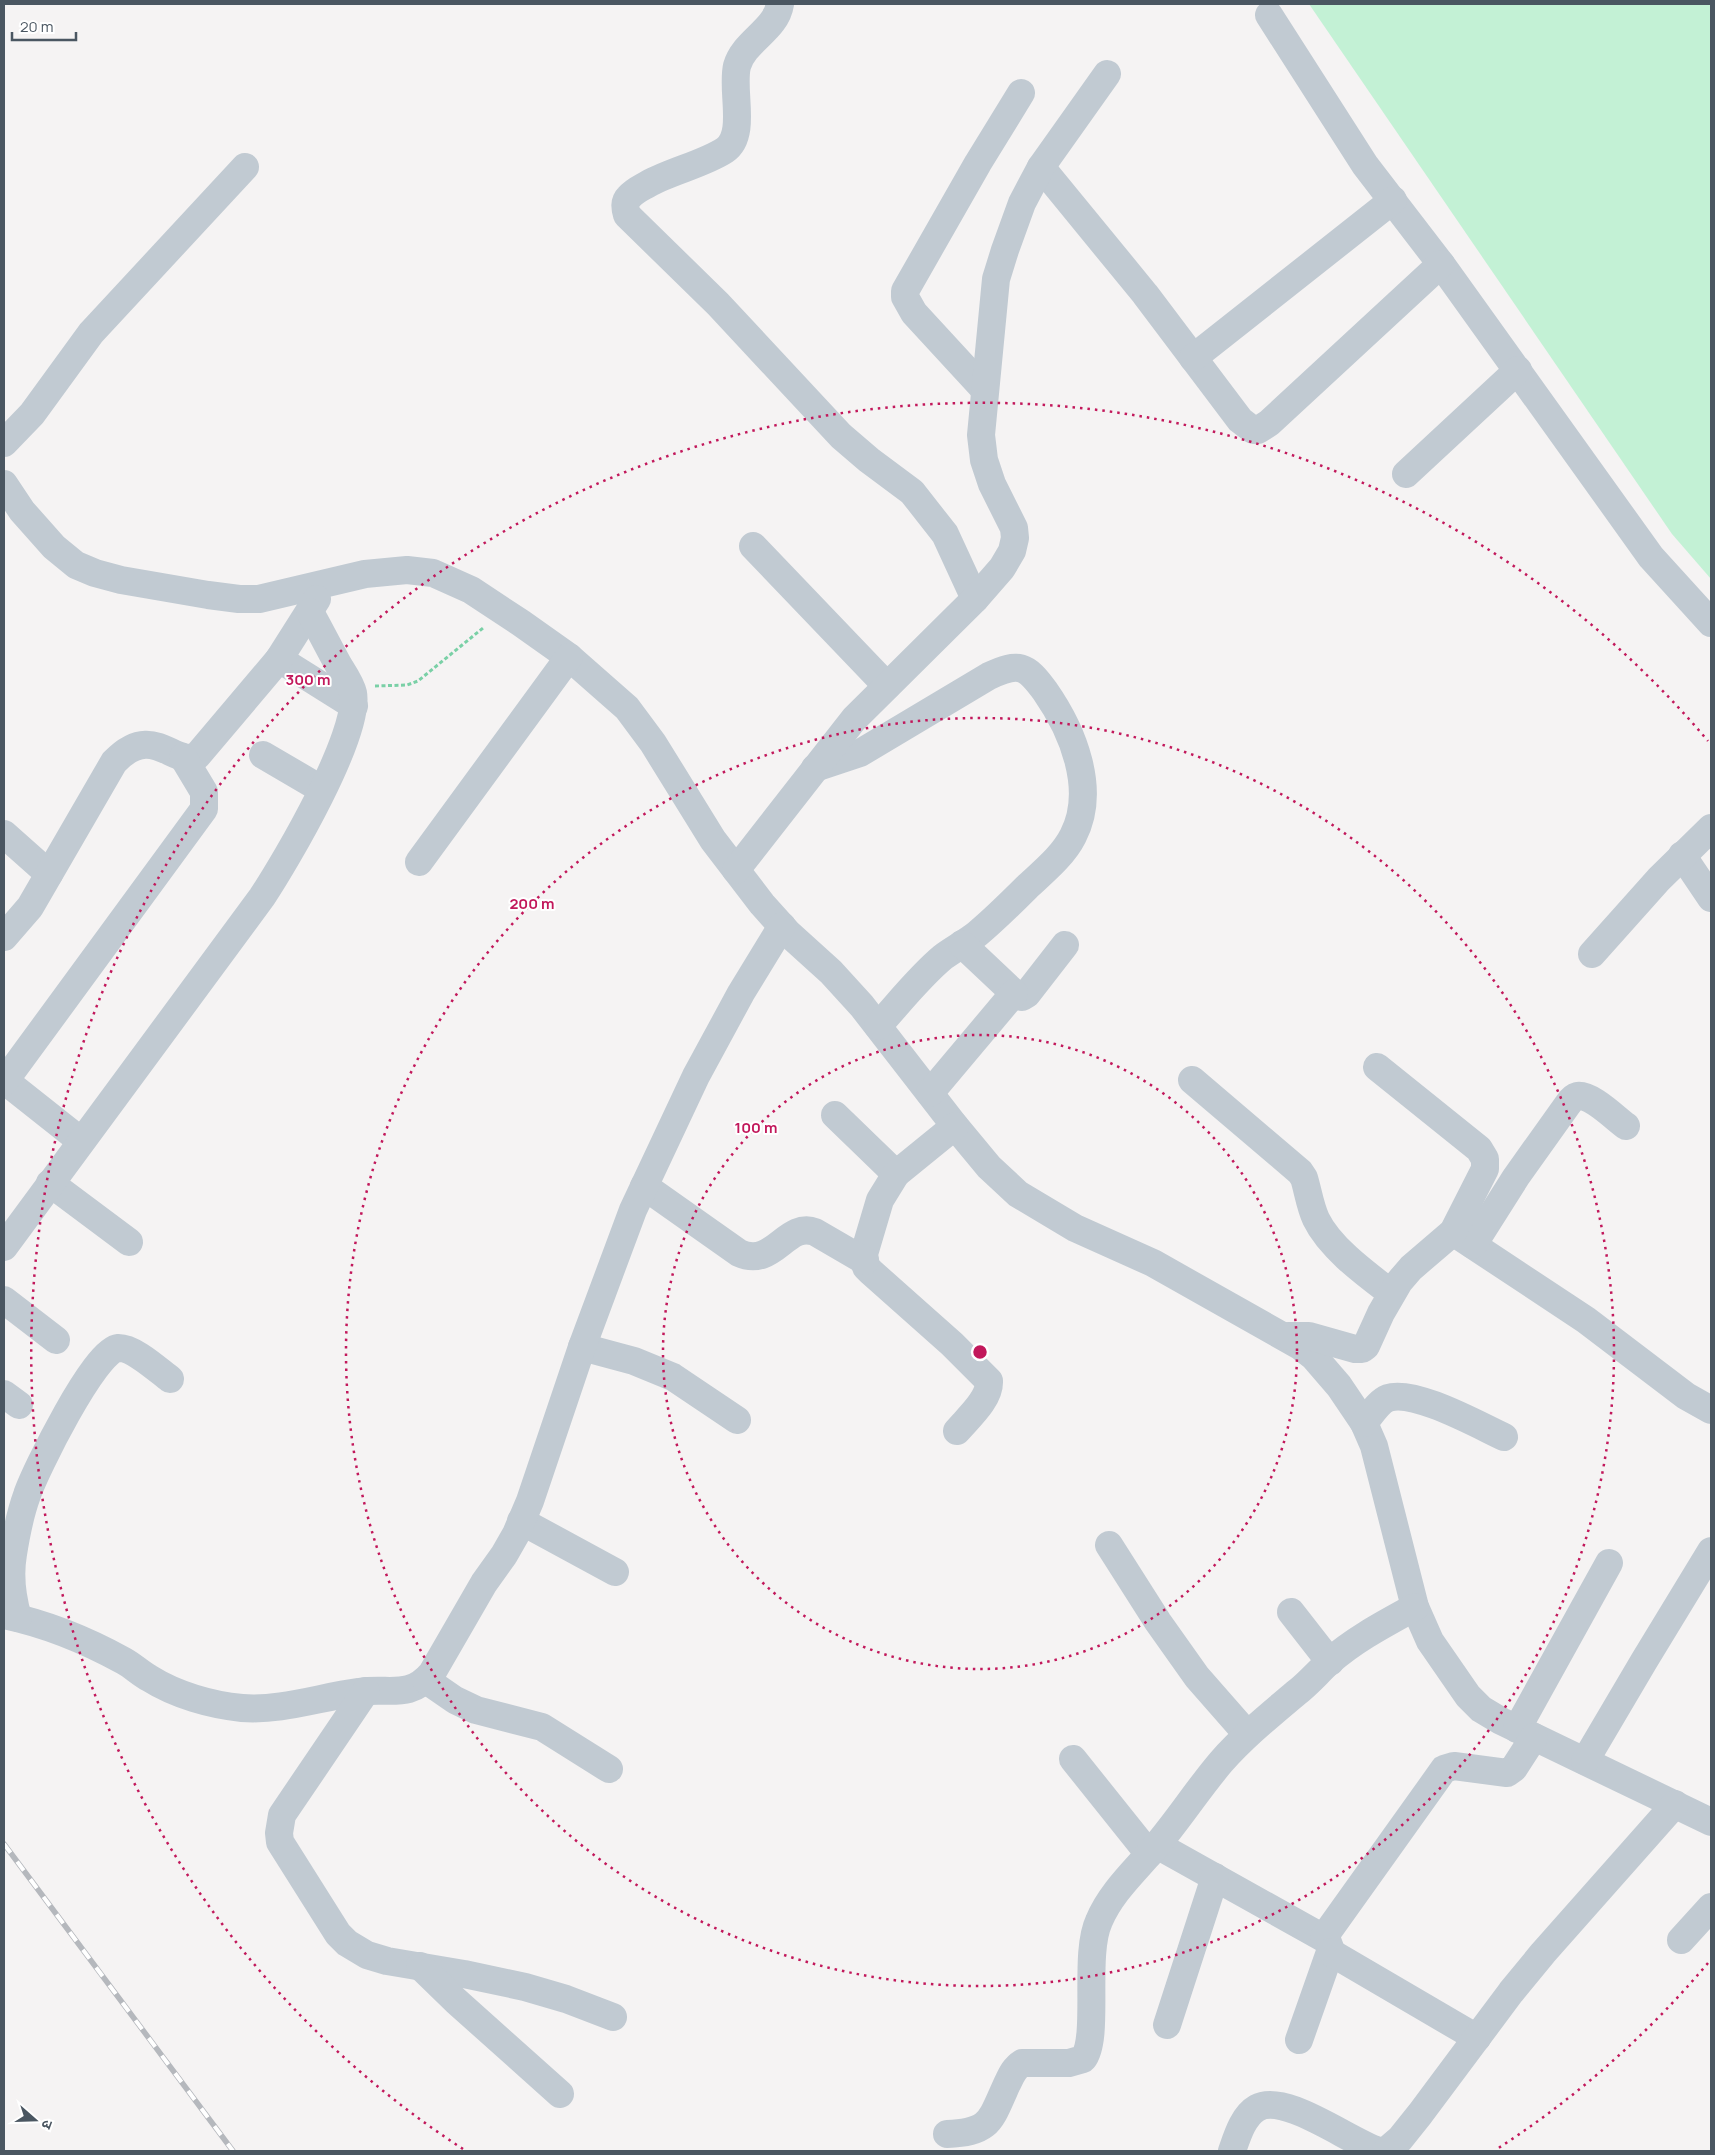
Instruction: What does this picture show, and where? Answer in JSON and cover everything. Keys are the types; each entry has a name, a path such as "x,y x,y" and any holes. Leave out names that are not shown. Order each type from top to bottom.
{"street":[{"path":"780,4 775,18 743,55 737,66 736,128 732,144 718,155 665,175 635,191 628,198 625,206 626,215 718,304 841,436 869,460 912,492 944,534 975,599"},
{"path":"1269,15 1365,165 1441,264 1651,557 1711,623"},
{"path":"736,870 854,719 975,599 1002,568 1012,551 1015,538 1014,528 992,484 984,460 981,436 996,279 1022,203 1041,167 1107,74"},
{"path":"984,389 914,313 905,297 905,291 978,163 1021,93"},
{"path":"4,443 32,414 91,333 245,167"},
{"path":"1041,167 1145,294 1240,420 1247,427 1258,430 1269,423 1441,264"},
{"path":"1193,358 1393,200"},
{"path":"1406,474 1518,370"},
{"path":"4,484 22,511 54,547 76,565 95,574 208,596 259,599 364,574 407,570 433,573 471,590 569,658 627,708 653,743 713,840 762,904 782,926 831,972 878,1026 955,1126 989,1166 1018,1194 1074,1228 1153,1263 1283,1337 1314,1357 1325,1369 1364,1423 1374,1446 1388,1495 1416,1607 1430,1641 1468,1696 1481,1709 1526,1733 1711,1822"},
{"path":"753,546 887,686"},
{"path":"4,937 30,907 114,762 124,752 145,745 154,745 183,757 194,758 200,753 278,659 327,583"},
{"path":"4,1247 262,897 288,856 321,789 345,738 353,697 310,612"},
{"path":"419,862 569,658"},
{"path":"278,659 353,697"},
{"path":"815,768 860,753 981,681 1006,668 1018,667 1034,675 1056,706 1071,736 1080,770 1084,802 1072,838 1052,862 990,923 942,959 878,1026"},
{"path":"263,755 321,789"},
{"path":"81,1141 4,1081 204,809 204,792 183,757"},
{"path":"1592,954 1682,856 1711,828"},
{"path":"4,834 49,874"},
{"path":"1682,856 1711,898"},
{"path":"170,1379 134,1354 118,1348 110,1351 104,1357 83,1386 43,1456 27,1495 14,1548 10,1580 11,1617 78,1638 126,1662 150,1679 175,1691 211,1702 241,1708 268,1708 366,1690 405,1691 416,1688 432,1674 484,1583 504,1555 521,1522 582,1347 644,1186 696,1076 741,993 782,926"},
{"path":"962,944 1020,997 1027,994 1065,945"},
{"path":"930,1093 1014,993"},
{"path":"1377,1068 1483,1153 1486,1159 1485,1169 1463,1238"},
{"path":"1192,1080 1300,1172 1304,1178 1316,1220 1325,1233 1354,1264 1391,1294"},
{"path":"1283,1337 1292,1335 1308,1336 1362,1350 1369,1342 1391,1294 1411,1268 1463,1238 1516,1178 1568,1104 1576,1096 1592,1100 1626,1126"},
{"path":"835,1115 896,1174"},
{"path":"955,1126 896,1174 880,1200 864,1254 866,1267 875,1277 952,1344 989,1381 989,1387 983,1398 957,1431"},
{"path":"50,1183 129,1242"},
{"path":"644,1186 739,1254 747,1257 760,1257 799,1231 807,1230 815,1232 865,1261"},
{"path":"1463,1238 1586,1320 1686,1396 1711,1410"},
{"path":"4,1300 56,1340"},
{"path":"582,1347 634,1361 672,1377 737,1420"},
{"path":"1364,1423 1387,1398 1405,1396 1426,1402 1504,1437"},
{"path":"521,1522 615,1572"},
{"path":"1109,1545 1158,1622 1197,1677 1247,1734"},
{"path":"1585,1761 1711,1551"},
{"path":"1300,2040 1327,1944 1444,1769 1454,1766 1507,1774 1514,1768 1526,1733 1609,1563"},
{"path":"947,2134 975,2131 989,2120 1012,2072 1022,2063 1069,2064 1077,2062 1087,2054 1090,2044 1091,1962 1095,1932 1098,1922 1126,1880 1153,1850 1216,1769 1247,1734 1330,1662 1377,1628 1416,1607"},
{"path":"1291,1612 1330,1662"},
{"path":"426,1680 455,1700 476,1710 542,1727 609,1769"},
{"path":"366,1690 282,1815 278,1833 280,1842 288,1856 346,1943 368,1955 525,1987 613,2016"},
{"path":"1073,1759 1153,1850 1215,1877 1327,1944 1477,2038"},
{"path":"1386,2151 1405,2132 1543,1953 1675,1804"},
{"path":"1167,2025 1215,1877"},
{"path":"1681,1940 1711,1907"},
{"path":"420,1966 456,2001 560,2094"},
{"path":"1232,2151 1242,2125 1251,2114 1263,2106 1275,2105 1313,2118 1379,2151"}],"path":[{"path":"353,697 418,681 504,612"}],"green space":[{"path":"1309,4 1711,4 1711,579 1672,534"}],"railway":[{"path":"4,1844 233,2151"}]}
